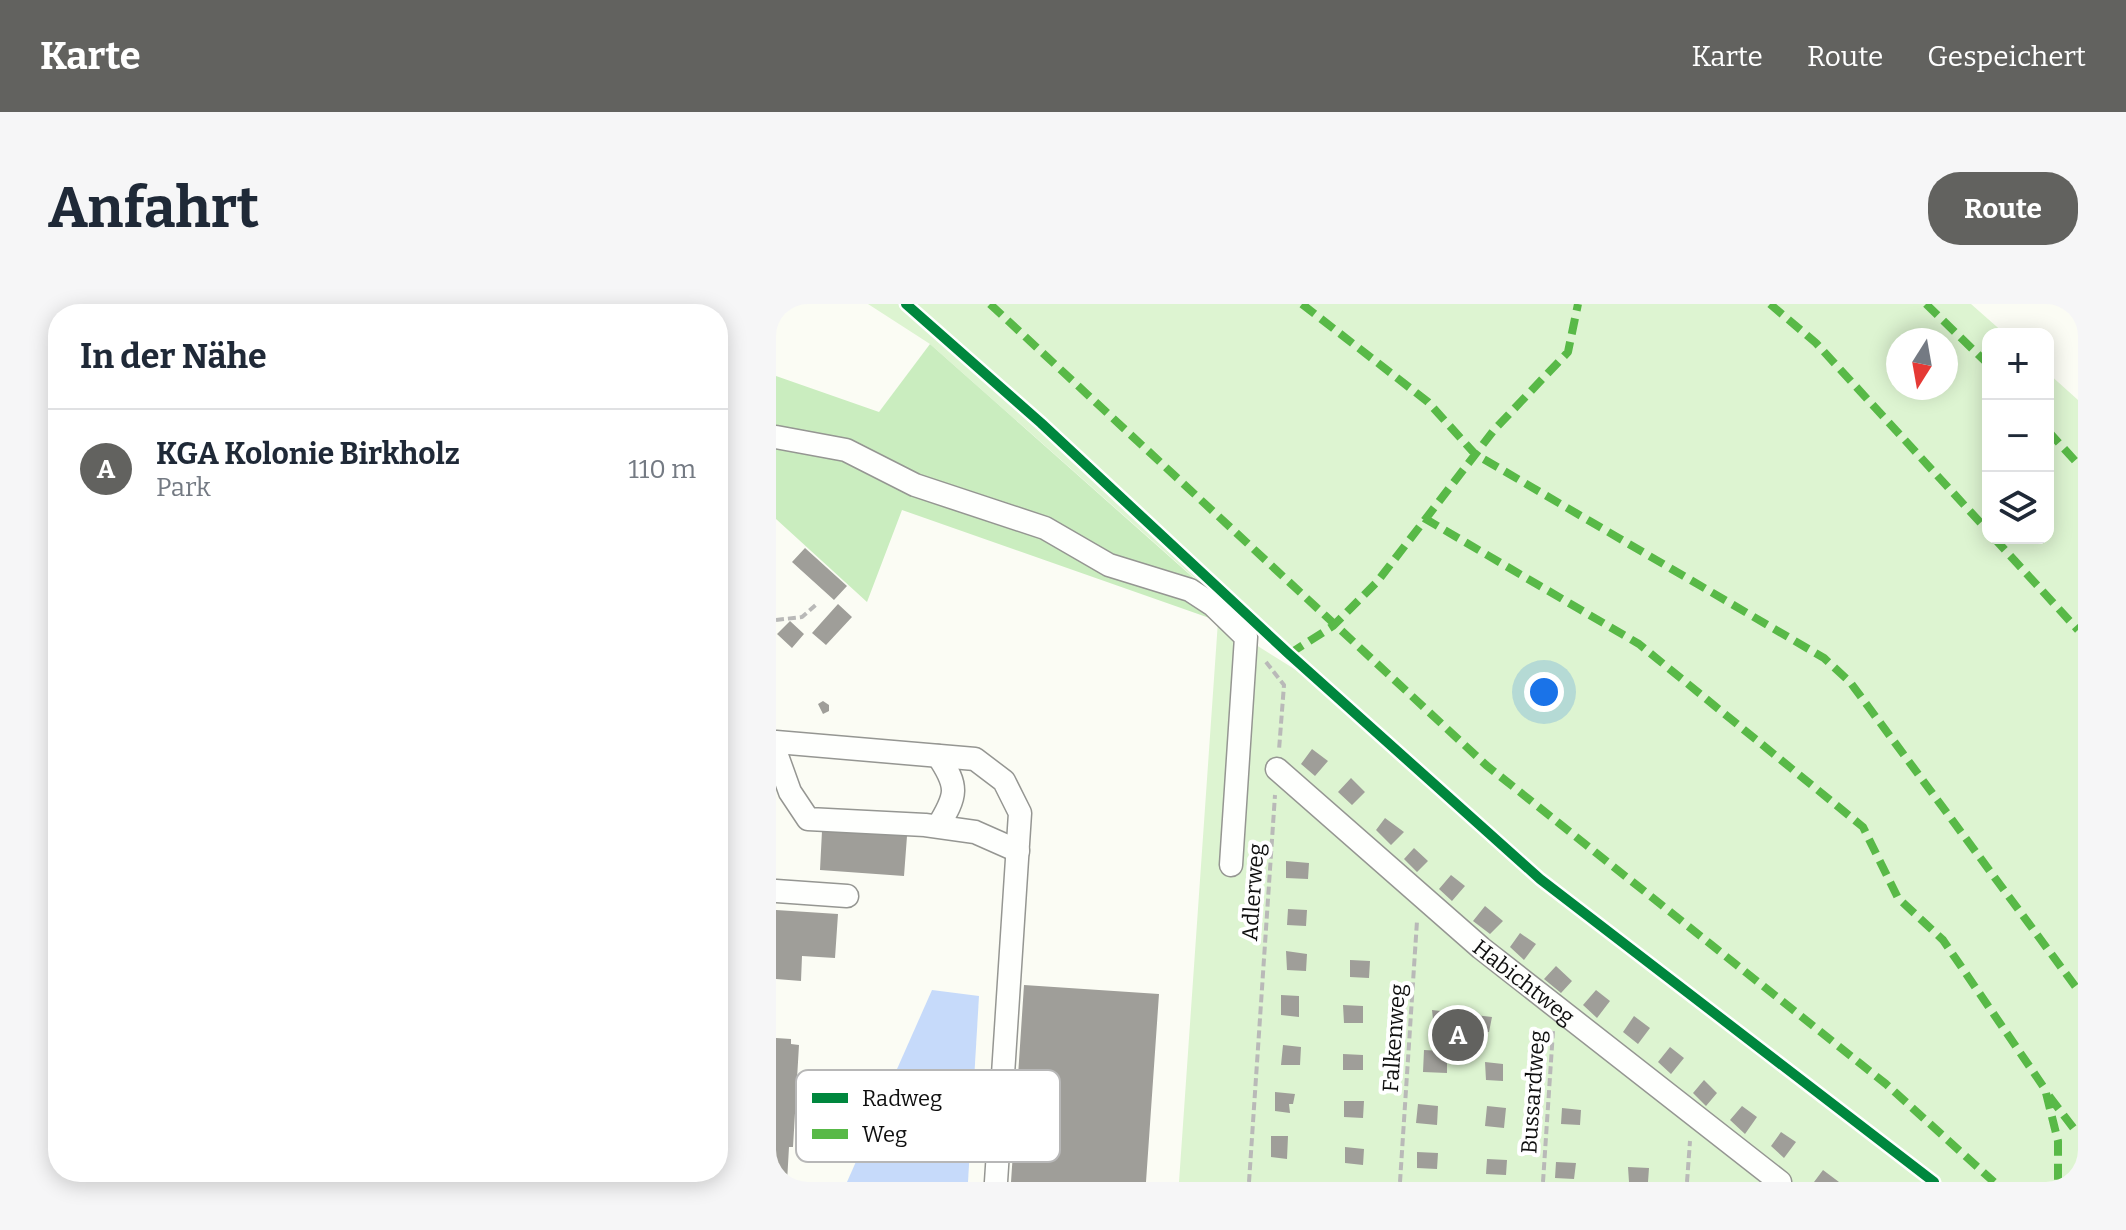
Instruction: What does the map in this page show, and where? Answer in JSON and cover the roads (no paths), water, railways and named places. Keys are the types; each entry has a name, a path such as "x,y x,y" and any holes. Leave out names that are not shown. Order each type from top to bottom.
{"lane":[{"path":"776,437 846,450 915,485 1045,528 1109,565 1190,590 1213,605 1246,637 1231,865"},
{"path":"776,742 975,759 1004,781 1020,813 1003,1070"},
{"path":"776,753 790,792 808,819 938,826 975,832 1018,851"},
{"path":"938,756 953,778 954,795 938,826"},
{"name":"Habichtweg","path":"1277,769 1419,896 1780,1182"},
{"path":"776,891 847,896"},
{"path":"996,1182 997,1162"}],"water":[{"path":"932,990 979,996 975,1070 897,1070"},
{"path":"856,1162 969,1162 968,1182 847,1182"}],"place":[{"name":"KGA Kolonie Birkholz","path":"1458,1035"}]}
